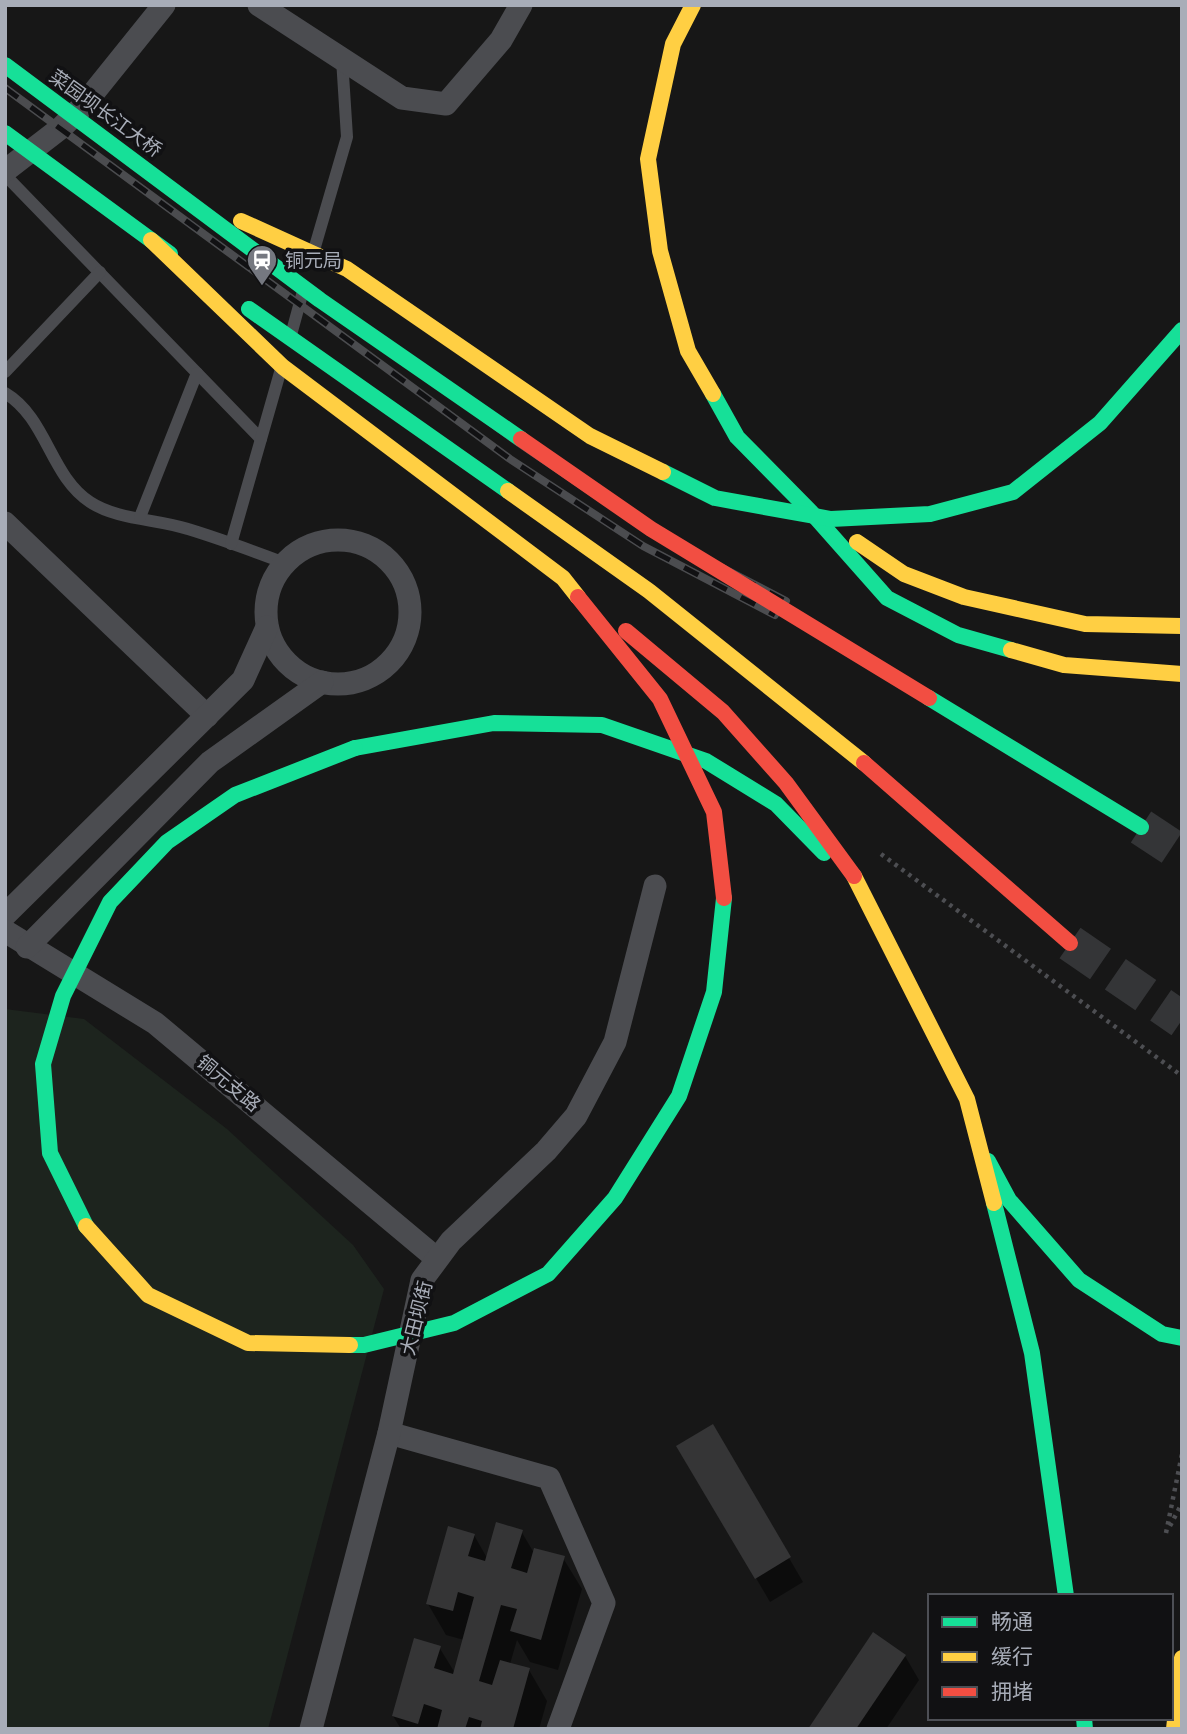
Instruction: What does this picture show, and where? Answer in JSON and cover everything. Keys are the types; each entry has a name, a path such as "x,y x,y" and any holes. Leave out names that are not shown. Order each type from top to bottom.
{"main road":[{"path":"693,5 673,44 648,159 660,251 688,351 737,437 810,511 887,598 958,635 1065,665 1182,674"},
{"name":"菜园坝长江大桥","path":"5,65 182,194"},
{"path":"5,133 151,240 649,591 892,786 1070,943"},
{"path":"182,194 347,269 590,436 715,498 831,519 930,514 1013,492 1100,423 1182,330"},
{"path":"182,194 320,300 651,529 1141,827"},
{"path":"151,240 283,366 563,579 723,712 786,783 851,870 967,1099 1032,1353 1066,1594"},
{"path":"810,511 904,574 964,597 1085,624 1182,626"},
{"path":"563,579 660,699 684,749 690,761 696,774 714,811 724,901 714,992 679,1096 615,1198 548,1273 454,1323 364,1345 247,1343 148,1295 80,1219 50,1153 43,1064 63,996 110,902 167,842 235,795 355,748 494,723 601,725 667,747 680,752 693,756 706,761 776,804 862,892 962,1113 1009,1200 1079,1280 1162,1334 1182,1338"},
{"path":"1174,1729 1182,1658"}],"street":[{"path":"5,173 62,127 82,107 164,5"},
{"path":"258,5 402,98 446,104 501,40 522,5"},
{"path":"5,523 207,716"},
{"path":"348,540 365,544 393,565 409,596 408,631 390,661 361,680 344,684 321,682 295,671 282,659 272,644 267,628 268,593 285,563 314,543 348,540"},
{"path":"5,915 243,680 267,628"},
{"path":"27,947 210,762 321,682"},
{"name":"大田坝街","path":"311,1729 390,1433 422,1280 436,1258 546,1152 581,1107 615,1042 655,886"},
{"name":"铜元支路","path":"5,931 27,947 155,1023 436,1258"},
{"path":"390,1433 549,1478 604,1603 558,1729"}],"lane":[{"path":"231,544 346,137 342,59"},
{"path":"5,173 261,439"},
{"path":"5,372 100,272"},
{"path":"140,517 197,373"},
{"path":"5,393 16,399 38,425 70,481 88,501 104,509 187,528 285,563"}],"path":[{"path":"1182,1454 1166,1533 1182,1503"}],"shaded area":[{"path":"5,1009 84,1019 227,1129 353,1245 384,1289 268,1729 5,1729"}],"building":[{"path":"713,1424 791,1557 755,1579 676,1446"},
{"path":"496,1522 523,1530 511,1568 527,1573 534,1548 565,1556 541,1640 510,1631 517,1609 501,1605 479,1681 492,1685 500,1660 530,1668 513,1729 480,1729 482,1721 469,1717 465,1729 437,1729 442,1710 424,1704 418,1724 392,1716 414,1638 441,1646 434,1668 453,1674 474,1597 458,1592 453,1611 426,1604 448,1526 475,1534 468,1556 485,1561"},
{"path":"873,1632 906,1655 856,1729 808,1729"}],"tunnel":[{"path":"1141,827 1182,854"},
{"path":"1070,943 1182,1020"}],"railway":[{"path":"5,68 519,443 643,527 786,601"},
{"path":"5,88 510,459 643,546 775,615"}],"traffic: fast":[{"path":"5,65 320,300 521,439"},
{"path":"5,133 170,254"},
{"path":"249,309 508,491"},
{"path":"663,472 715,498 831,519 930,514 1013,492 1100,423 1182,330"},
{"path":"713,394 737,437 810,511 887,598 958,635 1011,650"},
{"path":"929,698 1141,827"},
{"path":"355,748 494,723 602,725 706,761 776,804 824,853"},
{"path":"86,1226 50,1153 43,1064 63,996 110,902 167,842 235,795 355,748"},
{"path":"350,1345 364,1345 454,1323 548,1274 615,1198 679,1096 714,992 724,898"},
{"path":"988,1161 1009,1200 1079,1280 1162,1334 1182,1338"},
{"path":"994,1203 1032,1353 1066,1594"},
{"path":"1084,1720 1085,1729"}],"traffic: slow":[{"path":"693,5 673,44 648,159 660,251 688,351 713,394"},
{"path":"241,221 347,269 590,436 663,472"},
{"path":"151,240 283,367 563,578 578,597"},
{"path":"508,491 649,591 864,763"},
{"path":"857,542 904,574 964,597 1085,624 1182,626"},
{"path":"1011,650 1064,665 1182,674"},
{"path":"854,876 967,1099 994,1203"},
{"path":"86,1226 148,1295 248,1343 350,1345"},
{"path":"1174,1729 1182,1658"}],"traffic: jam":[{"path":"521,439 651,529 929,698"},
{"path":"578,597 660,699 714,812 724,898"},
{"path":"626,631 723,712 786,783 854,876"},
{"path":"864,763 1070,943"}],"place":[{"name":"铜元局","path":"262,287"}]}
